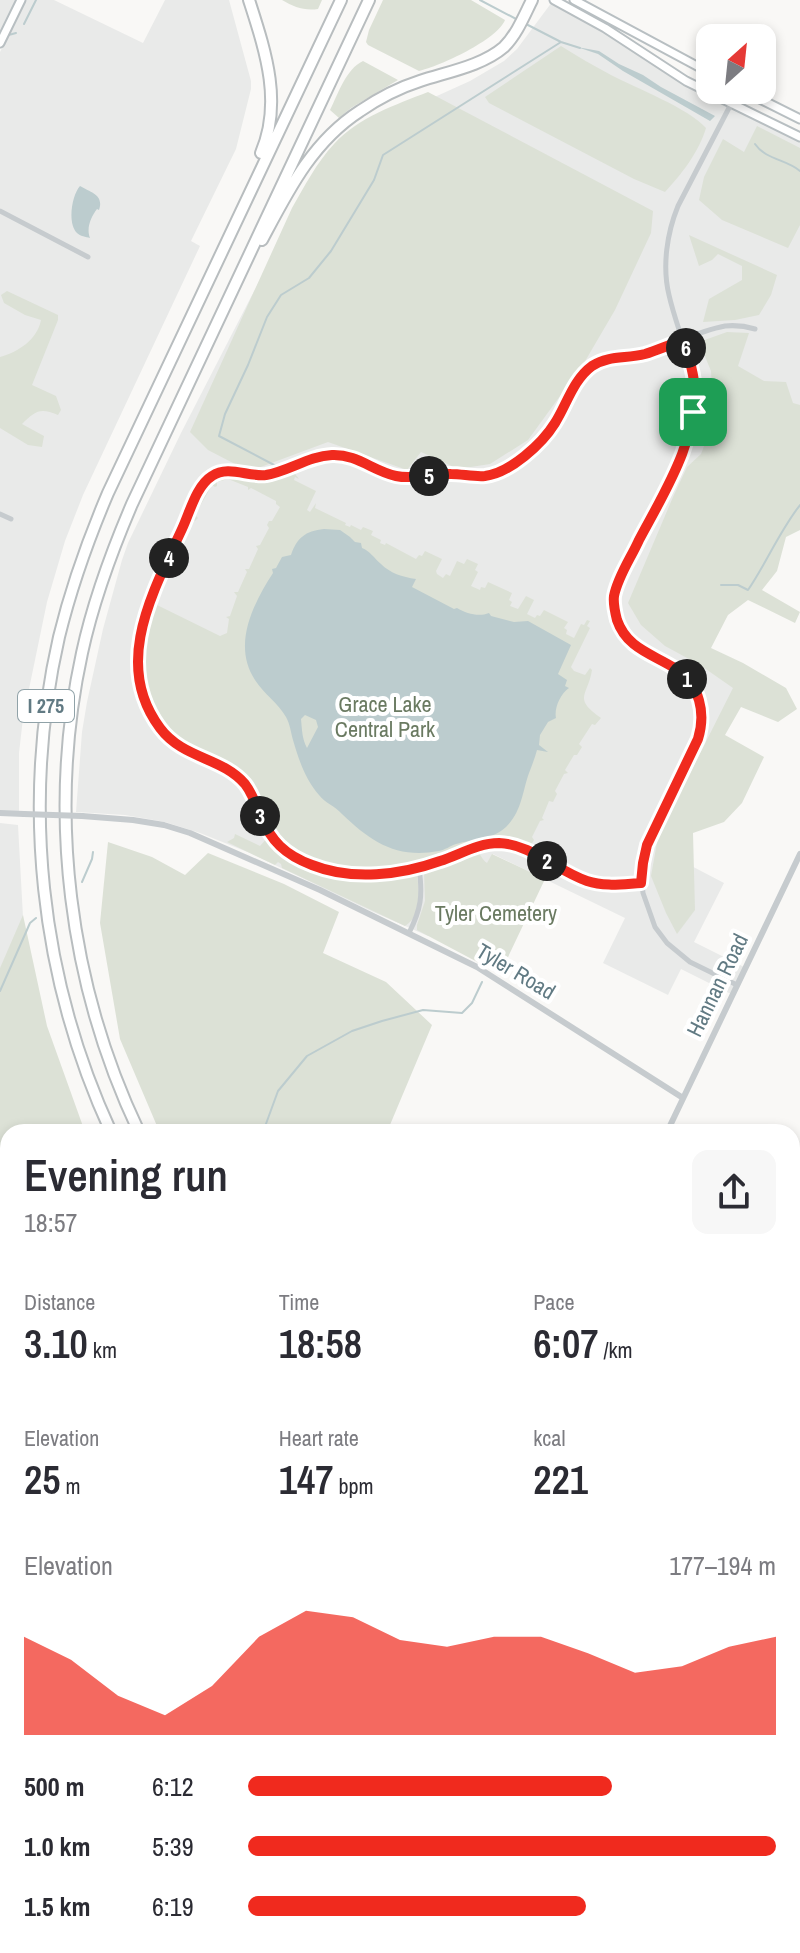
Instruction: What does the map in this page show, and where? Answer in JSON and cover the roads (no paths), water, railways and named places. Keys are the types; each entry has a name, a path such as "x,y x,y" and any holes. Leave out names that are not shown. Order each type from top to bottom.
{"highway":[{"path":"221,252 264,146 272,113 268,60 249,0"},
{"name":"I 275","path":"108,1124 74,1038 60,986 44,892 40,776 52,671 64,617 90,536 108,493 341,0"},
{"name":"I 275","path":"136,1124 100,1032 75,930 68,864 66,779 69,736 82,655 108,565 136,493 369,0"},
{"path":"220,315 237,290 296,178 313,153 333,132 359,111 389,94 489,57 510,41 532,0"}],"main road":[{"path":"0,43 21,0"},
{"path":"554,0 605,28 696,86"},
{"path":"574,0 696,65"},
{"path":"686,81 681,74 682,69 693,63"},
{"path":"731,104 768,115 800,135"},
{"path":"770,104 800,119"}],"street":[{"path":"731,104 678,206 669,235 667,285 694,381 688,438 677,466 621,575 614,596 617,620 627,637 638,648 681,673 695,689 702,711 698,739 647,845 641,883 650,917 667,943 690,962 737,985"},
{"path":"0,211 88,257"},
{"path":"641,883 608,885 589,881 522,848 500,843 479,846 419,868 370,874 322,869 297,859 270,836 251,793 242,781 228,770 171,742 159,727 145,705 138,681 137,657 148,605 200,490 218,473 228,471 265,475 333,455 354,458 401,477 495,474 512,466 545,437 576,384 590,368 610,358 641,355 724,327 755,329"},
{"path":"0,514 11,519"},
{"name":"Tyler Road","path":"0,813 133,820 190,833 265,865 468,962 683,1098"},
{"name":"Hannan Road","path":"671,1124 800,854"},
{"path":"409,933 421,899 419,868"}],"waterway":[{"path":"24,24 36,0"},
{"path":"480,0 518,20"},
{"path":"524,23 580,48"},
{"path":"5,36 16,33"},
{"path":"276,466 219,436 225,414 267,317 281,295 309,278 331,251 374,180 383,155 561,42"},
{"path":"755,144 765,153 800,171"},
{"path":"721,585 738,585 748,590 800,505"},
{"path":"82,882 93,852"},
{"path":"0,991 30,923 36,918"},
{"path":"266,1124 278,1091 307,1056 352,1031 382,1021 423,1010 462,1013 472,1003 482,982"}],"park label":[{"name":"Grace Lake Central Park","path":"385,716"},
{"name":"Tyler Cemetery","path":"496,913"}]}
